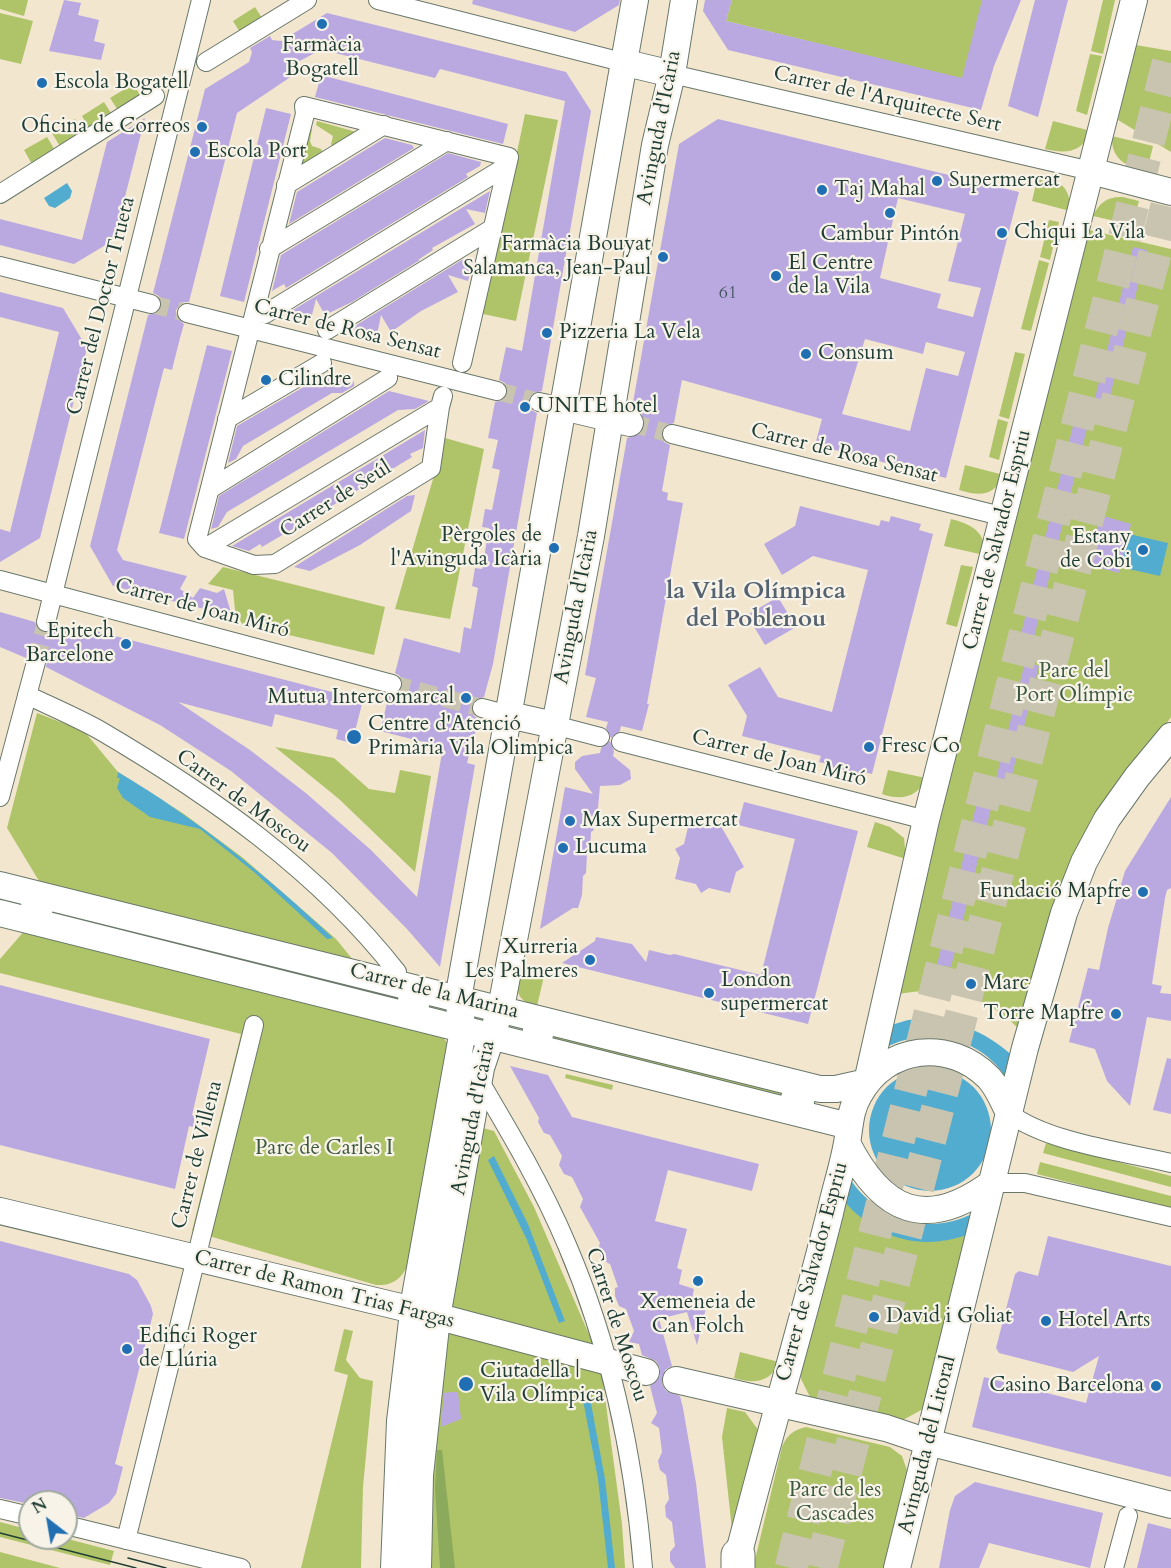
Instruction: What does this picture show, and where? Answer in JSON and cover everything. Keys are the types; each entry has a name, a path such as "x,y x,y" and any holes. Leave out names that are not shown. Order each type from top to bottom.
{"street":[{"name":"Carrer del Doctor Trueta","path":"46,622 201,0"},
{"path":"207,62 307,0"},
{"path":"378,0 672,74"},
{"name":"Avinguda d'Icària","path":"425,1314 463,1030 458,999 509,715 551,404 635,0"},
{"name":"Avinguda d'Icària","path":"425,1314 479,1080 490,1036 501,1008 591,536 619,420 655,146 672,74 684,0"},
{"name":"Carrer de Salvador Espriu","path":"867,1082 926,820 1005,517 1044,350 1092,171 1134,0"},
{"name":"Carrer de l'Arquitecte Sert","path":"672,74 1092,171"},
{"path":"0,194 155,96"},
{"path":"201,544 210,489 269,249 309,111 384,125 509,157 462,363"},
{"path":"286,185 384,125"},
{"path":"269,249 447,141"},
{"path":"265,314 507,165"},
{"path":"1092,171 1171,192"},
{"path":"327,330 493,228"},
{"path":"0,266 151,304"},
{"name":"Carrer de Rosa Sensat","path":"187,313 497,391"},
{"path":"227,419 322,363"},
{"path":"210,489 388,378"},
{"name":"Carrer de Seúl","path":"442,402 431,468 275,564 254,565 201,544 442,402"},
{"path":"551,404 619,420"},
{"name":"Carrer de Rosa Sensat","path":"672,434 1005,517"},
{"name":"Carrer de Joan Miró","path":"0,580 54,592 392,684"},
{"path":"0,797 36,662"},
{"name":"Carrer de Moscou","path":"27,695 99,730 196,790 254,834 302,872 365,934 397,972 401,989"},
{"path":"482,708 600,737"},
{"path":"992,1183 1054,948 1078,875 1107,819 1137,777 1171,736"},
{"name":"Carrer de Joan Miró","path":"621,742 926,820"},
{"name":"Carrer de la Marina","path":"0,885 401,989 501,1008 820,1089 836,1089 867,1082"},
{"name":"Carrer de la Marina","path":"0,913 411,1015 848,1135"},
{"name":"Carrer de Villena","path":"126,1540 254,1025"},
{"path":"1171,1163 1038,1131 1023,1124 1009,1113 990,1080 958,1056 939,1052 911,1053 881,1068 867,1082 852,1109 848,1135 860,1169 877,1189 892,1201 909,1208 931,1210 956,1206 972,1198 992,1183 1025,1183 1171,1217"},
{"name":"Carrer de Moscou","path":"479,1080 531,1170 567,1245 609,1362 636,1493 643,1568"},
{"name":"Carrer de Salvador Espriu","path":"737,1564 848,1135"},
{"name":"Avinguda del Litoral","path":"897,1568 979,1246 992,1183"},
{"name":"Carrer de Ramon Trias Fargas","path":"0,1211 425,1314 646,1372"},
{"path":"394,1568 397,1456 425,1314"},
{"path":"418,1568 425,1314"},
{"path":"676,1380 780,1401 1171,1505"},
{"path":"723,1389 757,1412 766,1424 770,1438 800,1421 812,1421 892,1440 911,1457 919,1479"},
{"path":"0,1509 18,1513"},
{"path":"1114,1568 1128,1515"},
{"path":"78,1528 241,1568"}],"green space":[{"path":"0,0 28,0 24,16 0,9"},
{"path":"732,0 983,0 963,79 726,21"},
{"path":"1103,0 1115,0 1103,54 1091,51"},
{"path":"255,7 264,21 241,34 233,21"},
{"path":"0,13 33,21 21,64 0,59"},
{"path":"1136,45 1171,51 1171,152 1118,120"},
{"path":"1090,54 1102,56 1087,115 1076,111"},
{"path":"133,84 142,98 119,112 110,98"},
{"path":"104,102 113,116 90,130 82,116"},
{"path":"525,114 558,120 516,321 483,314"},
{"path":"75,119 84,134 61,148 52,133"},
{"path":"317,121 360,133 334,152 331,144 333,136 316,125"},
{"path":"1053,121 1091,131 1083,144 1073,150 1045,149"},
{"path":"308,128 312,129 310,141 312,146 321,149 326,157 296,170"},
{"path":"1112,136 1153,146 1147,171 1121,161 1114,151"},
{"path":"47,137 56,152 33,166 24,150"},
{"path":"1038,175 1052,179 1063,186 1069,196 1070,211 1032,201"},
{"path":"1123,197 1139,201 1132,225 1093,216 1105,201"},
{"path":"1049,220 1059,222 1050,260 1040,257"},
{"name":"Parc del Port Olímpic","path":"1089,230 1171,249 1171,717 1162,730 1034,978 1018,1028 990,1006 961,994 930,991 895,995"},
{"path":"1039,260 1049,263 1031,331 1021,329"},
{"path":"1015,352 1025,354 1009,419 999,416"},
{"path":"998,419 1008,422 999,460 989,457"},
{"path":"445,438 484,449 450,619 395,609"},
{"path":"965,465 1004,475 991,491 979,494 966,492 959,490"},
{"path":"951,519 976,530 983,540 984,555 944,546"},
{"path":"961,565 973,567 957,627 946,624"},
{"path":"223,567 385,607 374,655 242,624 235,610 233,590 208,584"},
{"path":"37,713 84,731 118,772 184,814 242,857 336,939 354,961 39,881 7,828"},
{"path":"275,747 334,758 369,789 395,793 400,770 431,776 415,872 339,799"},
{"path":"888,770 926,778 919,790 909,796 889,796 882,794"},
{"path":"875,822 890,827 904,838 906,859 867,847"},
{"path":"45,905 408,996 407,1001 43,911"},
{"name":"Parc de Carles I","path":"26,929 441,1035 450,1046 410,1262 401,1276 388,1284 376,1285 192,1231 241,1034 0,973 0,959"},
{"path":"517,965 545,972 537,1006 529,1004 520,996 516,985"},
{"path":"546,1030 792,1092 790,1098 543,1037"},
{"path":"566,1074 613,1085 612,1090 565,1078"},
{"path":"472,1125 494,1131 534,1207 600,1360 622,1524 625,1568 415,1568"},
{"path":"1046,1143 1171,1176 1171,1187 1043,1153"},
{"path":"1040,1162 1171,1196 1171,1209 1037,1174"},
{"name":"Parc de les Cascades","path":"843,1200 866,1222 885,1233 969,1234 923,1409 903,1420 810,1397 801,1379 801,1367"},
{"path":"344,1329 353,1331 346,1360 360,1378 373,1381 363,1487 361,1568 301,1568 348,1375 334,1371"},
{"path":"740,1352 779,1362 776,1369 766,1378 754,1381 741,1380 734,1378"},
{"path":"727,1408 745,1412 759,1431 732,1530 722,1437"},
{"name":"Parc de les Cascades","path":"806,1427 890,1447 902,1456 908,1473 884,1568 753,1568 782,1447 791,1434"},
{"path":"437,1450 442,1450 455,1568 440,1568 435,1488"},
{"path":"0,1522 18,1527 18,1542 0,1537"},
{"path":"78,1542 114,1551 110,1565 51,1550 78,1550"},
{"path":"0,1552 60,1568 0,1568"}],"water":[{"path":"67,183 72,191 70,198 55,208 49,206 44,198"},
{"path":"1129,534 1168,543 1160,576 1120,567"},
{"path":"118,772 176,809 230,849 333,938 327,939 254,872 200,829 150,817 123,798 117,788 120,778 117,778"},
{"path":"908,1020 952,1023 990,1039 1014,1057 1007,1080 983,1053 951,1039 915,1038 898,1042 881,1050 888,1026"},
{"path":"930,1069 953,1074 964,1079 973,1087 981,1096 986,1107 991,1130 986,1153 981,1164 973,1173 964,1181 953,1186 930,1191 907,1186 896,1181 887,1173 879,1164 874,1153 869,1130 874,1107 879,1096 887,1087 896,1079 907,1074"},
{"path":"494,1156 528,1224 565,1321 559,1323 527,1240 488,1160"},
{"path":"848,1176 873,1204 904,1220 938,1224 974,1213 969,1234 934,1242 917,1241 885,1233 856,1213 843,1200"},
{"path":"590,1398 605,1479 615,1568 608,1568 598,1479 583,1400"}],"building":[{"path":"64,0 81,3 78,15 99,20 94,41 105,44 101,60 49,51"},
{"path":"473,0 620,0 619,5 575,32 472,4"},
{"path":"705,0 732,0 726,21 962,78 982,0 1021,0 994,66 981,110 728,50 703,11"},
{"path":"1035,0 1068,0 1038,117 1008,106"},
{"path":"327,13 566,72 591,111 542,391 531,394 528,400 531,410 537,413 493,664 484,697 474,700 471,706 474,716 479,719 467,763 475,765 440,967 407,929 332,853 231,771 160,725 46,667 47,659 39,651 33,651 26,658 0,647 0,612 35,622 38,630 44,633 50,633 56,627 78,633 80,627 363,700 352,743 336,739 338,730 275,714 272,727 178,702 250,750 307,794 371,850 417,897 443,747 380,731 389,695 400,692 403,686 400,676 395,673 404,638 460,653 464,627 471,629 478,588 472,586 475,568 482,569 489,528 482,527 485,509 492,510 500,470 492,468 498,440 488,438 495,402 505,399 508,393 505,383 499,380 506,347 522,351 565,101 440,69 435,78 327,51 328,46 294,64 292,70 295,74 237,113 189,302 183,302 176,310 176,317 184,324 172,370 164,368 117,550 123,560 187,576 180,589 193,598 200,588 217,593 224,589 232,616 113,586 90,546 148,315 159,312 162,306 159,296 153,293 205,89 249,62 252,52 250,48 270,36 272,40 281,41"},
{"path":"321,75 508,124 503,144 315,97"},
{"path":"266,108 291,114 244,302 220,296"},
{"path":"145,118 114,240 74,264 0,245 0,219 82,240 107,142"},
{"path":"718,119 1019,192 946,478 815,445 822,419 682,380 674,423 664,426 661,432 664,442 670,445 662,491 668,493 667,500 683,503 647,704 649,704 642,731 621,726 620,731 611,738 606,728 608,722 586,717 596,678 585,675 627,438 640,434 645,426 641,413 632,408 679,144","holes":["898,198 965,214 948,281 981,288 973,317 937,308 941,294 880,278","865,339 923,354 926,342 965,352 958,376 926,368 910,431 842,414"]},
{"path":"385,138 412,145 414,148 289,224 297,192"},
{"path":"448,153 481,162 480,166 466,174 468,177 286,288 284,284 272,291 281,255"},
{"path":"490,191 485,213 466,209 475,224 432,248 433,250 418,260 420,260 352,302 325,315 316,299 311,319 288,313"},
{"path":"1133,247 1147,250 1108,404 1094,402"},
{"path":"465,258 474,258 468,281 448,275 458,292 421,311 391,332 381,315 377,335 353,330 358,324"},
{"path":"0,292 63,308 87,348 40,538 0,562 0,529 10,532 59,332 0,317"},
{"path":"207,345 232,351 184,539 159,533"},
{"path":"324,375 354,382 354,386 342,393 332,393 243,446 236,459 228,463 237,426"},
{"path":"389,391 429,401 415,409 398,410 227,512 218,527 211,529 219,496"},
{"path":"1076,414 1090,417 1032,645 1019,642"},
{"path":"425,430 423,448 410,454 412,457 340,501 262,547 260,544 249,551 232,546"},
{"path":"415,495 411,511 360,545 310,571 294,567 407,496"},
{"path":"800,506 879,526 881,520 889,522 891,516 921,524 919,530 933,534 872,774 859,771 857,778 826,770 828,764 819,762 821,756 742,736 747,716 728,685 760,667 778,697 832,712 868,570 813,556 782,575 764,544 795,526"},
{"path":"1100,515 1131,524 1119,573 1088,565"},
{"path":"778,597 796,627 765,645 747,615"},
{"path":"1025,662 1039,666 1010,783 996,779"},
{"path":"610,741 614,751 613,756 630,770 631,779 620,785 600,786 598,808 592,826 594,830 591,832 590,852 587,854 586,873 583,876 582,895 578,908 573,908 540,929 565,787 593,794 575,769 575,762 582,756 600,753 601,748"},
{"path":"979,794 994,797 951,967 937,965"},
{"path":"1171,797 1171,888 1167,890 1165,898 1152,984 1162,986 1160,993 1171,994 1171,1021 1147,1017 1130,1106 1107,1081 1095,1049 1069,1042 1088,968 1099,970 1108,928 1125,871"},
{"path":"744,802 858,831 808,1024 562,963 595,941 596,937 632,944 646,962 649,950 761,975 795,839 738,825"},
{"path":"689,823 710,828 719,823 744,867 736,872 730,893 709,888 701,893 696,884 675,879 680,858 675,849 684,844"},
{"path":"0,985 210,1039 192,1115 195,1116 193,1127 189,1126 175,1189 0,1145"},
{"path":"1167,1058 1171,1059 1171,1114 1153,1110"},
{"path":"510,1066 548,1075 572,1117 759,1164 752,1191 668,1170 655,1221 687,1229 677,1268 682,1270 679,1284 694,1289 691,1304 706,1308 697,1345 687,1312 659,1319 672,1366 665,1370 662,1384 666,1391 680,1396 683,1408 696,1483 706,1568 675,1568 670,1561 670,1552 675,1546 672,1522 666,1517 665,1506 669,1499 666,1475 660,1470 658,1461 662,1452 659,1428 651,1423 657,1413 650,1386 660,1376 660,1368 656,1361 642,1355 639,1344 629,1342 634,1331 626,1309 619,1306 615,1296 615,1288 618,1287 610,1264 602,1260 598,1250 600,1243 580,1207 583,1199 572,1177 564,1174 559,1165 562,1156 550,1135 544,1133 538,1122 539,1118"},
{"path":"1048,1236 1171,1266 1171,1477 972,1427 984,1377 1086,1403 1099,1356 1073,1372 999,1353 996,1348 1015,1274 1019,1271 1038,1276"},
{"path":"0,1241 129,1274 137,1280 153,1314 115,1464 123,1467 116,1494 109,1503 84,1518 78,1517 78,1490 18,1490 18,1502 0,1498"},
{"path":"458,1392 461,1419 441,1427 444,1393"},
{"path":"975,1482 1103,1513 1090,1568 989,1543 979,1568 939,1568 950,1510 955,1496"},
{"path":"1148,1523 1171,1529 1171,1568 1137,1568"}],"tunnel":[{"path":"791,1568 1171,52"},
{"path":"821,1568 1171,190"},
{"path":"151,304 187,313"},
{"path":"497,391 539,402"},
{"path":"630,423 672,434"},
{"path":"36,662 46,622"},
{"path":"392,684 482,708"}],"tram line":[{"path":"0,1533 136,1568"},
{"path":"128,1558 166,1568"}],"place":[{"name":"Farmàcia Bogatell","path":"322,24"},
{"name":"Escola Bogatell","path":"42,83"},
{"name":"Oficina de Correos","path":"202,127"},
{"name":"Escola Port","path":"195,152"},
{"name":"Supermercat","path":"937,181"},
{"name":"Taj Mahal","path":"822,190"},
{"name":"Cambur Pintón","path":"890,213"},
{"name":"Chiqui La Vila","path":"1002,233"},
{"name":"Farmàcia Bouyat Salamanca, Jean-Paul","path":"663,257"},
{"name":"El Centre de la Vila","path":"776,276"},
{"name":"Pizzeria La Vela","path":"547,333"},
{"name":"Consum","path":"806,354"},
{"name":"Cilindre","path":"266,380"},
{"name":"UNITE hotel","path":"525,407"},
{"name":"Pèrgoles de l'Avinguda Icària","path":"554,548"},
{"name":"Estany de Cobi","path":"1143,550"},
{"name":"Epitech Barcelone","path":"126,644"},
{"name":"Mutua Intercomarcal","path":"466,698"},
{"name":"Centre d'Atenció Primària Vila Olimpica","path":"354,737"},
{"name":"Fresc Co","path":"869,747"},
{"name":"Max Supermercat","path":"570,821"},
{"name":"Lucuma","path":"563,848"},
{"name":"Fundació Mapfre","path":"1143,892"},
{"name":"Xurreria Les Palmeres","path":"590,960"},
{"name":"Marc","path":"971,984"},
{"name":"London supermercat","path":"709,993"},
{"name":"Torre Mapfre","path":"1116,1014"},
{"name":"Xemeneia de Can Folch","path":"698,1281"},
{"name":"David i Goliat","path":"874,1317"},
{"name":"Hotel Arts","path":"1046,1321"},
{"name":"Edifici Roger de Llúria","path":"127,1349"},
{"name":"Ciutadella | Vila Olímpica","path":"466,1384"},
{"name":"Casino Barcelona","path":"1156,1386"}],"district":[{"name":"la Vila Olímpica del Poblenou","path":"756,606"}]}
